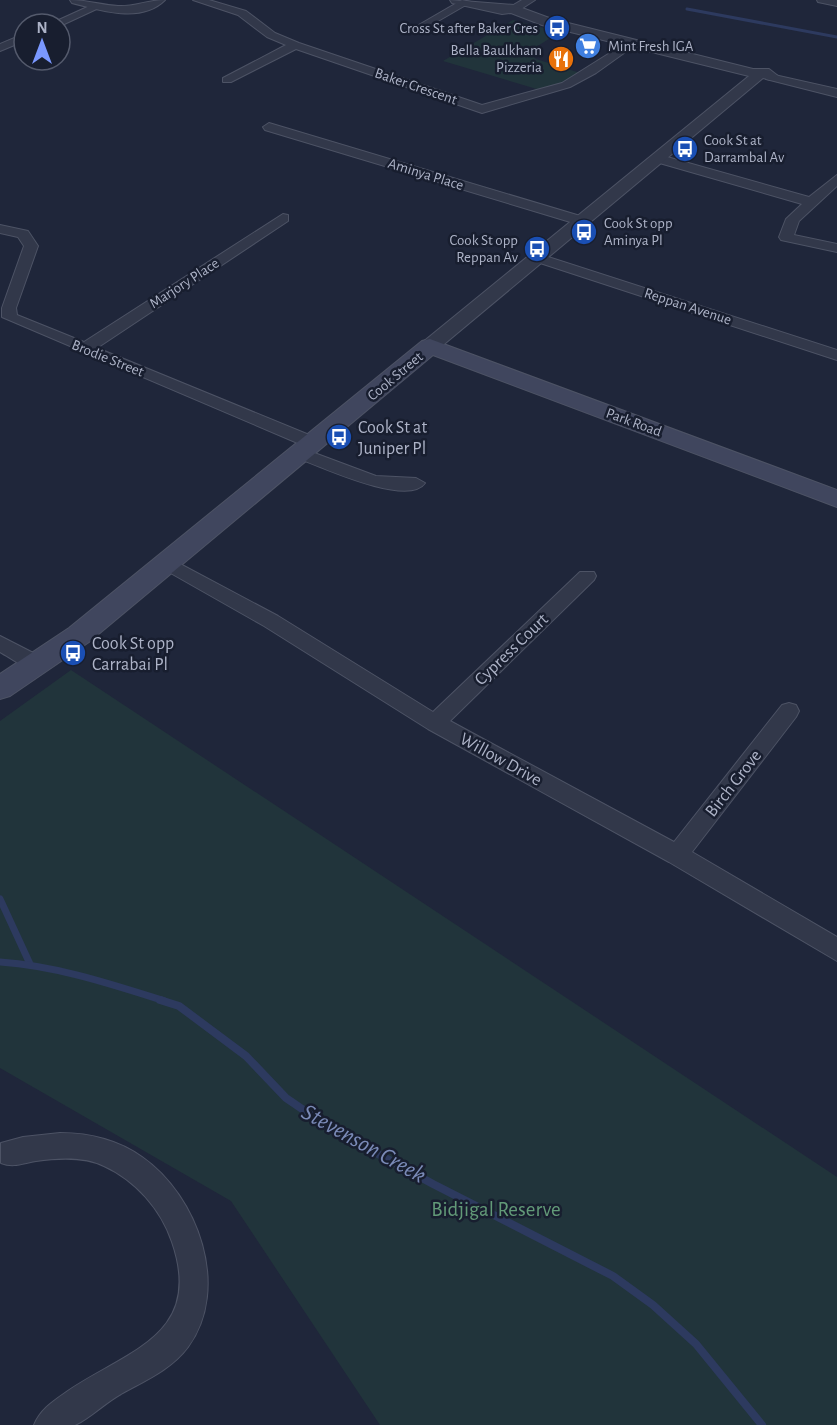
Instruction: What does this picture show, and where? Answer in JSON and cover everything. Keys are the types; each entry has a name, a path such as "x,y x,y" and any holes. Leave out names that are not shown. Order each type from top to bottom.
{"main road":[{"name":"Cook Street","path":"0,688 38,664 167,563 430,346"},
{"name":"Park Road","path":"430,346 837,499"}],"street":[{"path":"77,0 130,11 158,0"},
{"name":"Baker Crescent","path":"198,0 242,13 271,35 295,45 482,109 566,85 592,71 633,43"},
{"path":"512,11 530,0"},
{"path":"822,0 837,3"},
{"path":"422,26 461,1 512,11 760,76 837,93"},
{"path":"72,17 98,6"},
{"path":"227,80 295,45"},
{"name":"Cook Street","path":"430,346 760,76"},
{"name":"Aminya Place","path":"269,127 582,221"},
{"path":"660,159 810,202"},
{"path":"837,179 793,219 786,237 837,248"},
{"name":"Marjory Place","path":"86,348 283,218"},
{"name":"Brodie Street","path":"0,229 23,234 31,246 4,309 10,317 22,325 86,348 382,484 416,483"},
{"name":"Reppan Avenue","path":"539,258 837,355"},
{"name":"Willow Drive","path":"167,563 271,621 435,723 676,855 837,950"},
{"name":"Cypress Court","path":"435,723 587,576"},
{"path":"0,643 38,664"},
{"name":"Birch Grove","path":"676,855 789,711"},
{"path":"11,1153 40,1147 71,1147 95,1149 122,1160 152,1182 165,1200 188,1244 194,1270 192,1299 184,1325 174,1342 153,1359 65,1412 50,1425"}],"green space":[{"path":"513,20 560,32 528,52 536,59 580,73 540,90 443,61"},
{"name":"Bidjigal Reserve","path":"71,670 837,1177 837,1425 380,1425 231,1201 0,1068 0,721"}],"waterway":[{"path":"687,9 837,37"},
{"path":"0,899 30,964"},
{"name":"Stevenson Creek","path":"0,962 42,967 104,982 165,1001"},
{"name":"Stevenson Creek","path":"160,1000 179,1006 246,1056 286,1098 327,1126 433,1184 613,1276 653,1305 696,1344 762,1425"}],"place":[{"name":"Cross St after Baker Cres","path":"557,28"},
{"name":"Mint Fresh IGA","path":"588,46"},
{"name":"Bella Baulkham Pizzeria","path":"561,59"},
{"name":"Cook St at Darrambal Av","path":"685,149"},
{"name":"Cook St opp Aminya Pl","path":"584,232"},
{"name":"Cook St opp Reppan Av","path":"537,249"},
{"name":"Cook St at Juniper Pl","path":"339,437"},
{"name":"Cook St opp Carrabai Pl","path":"73,653"}]}
